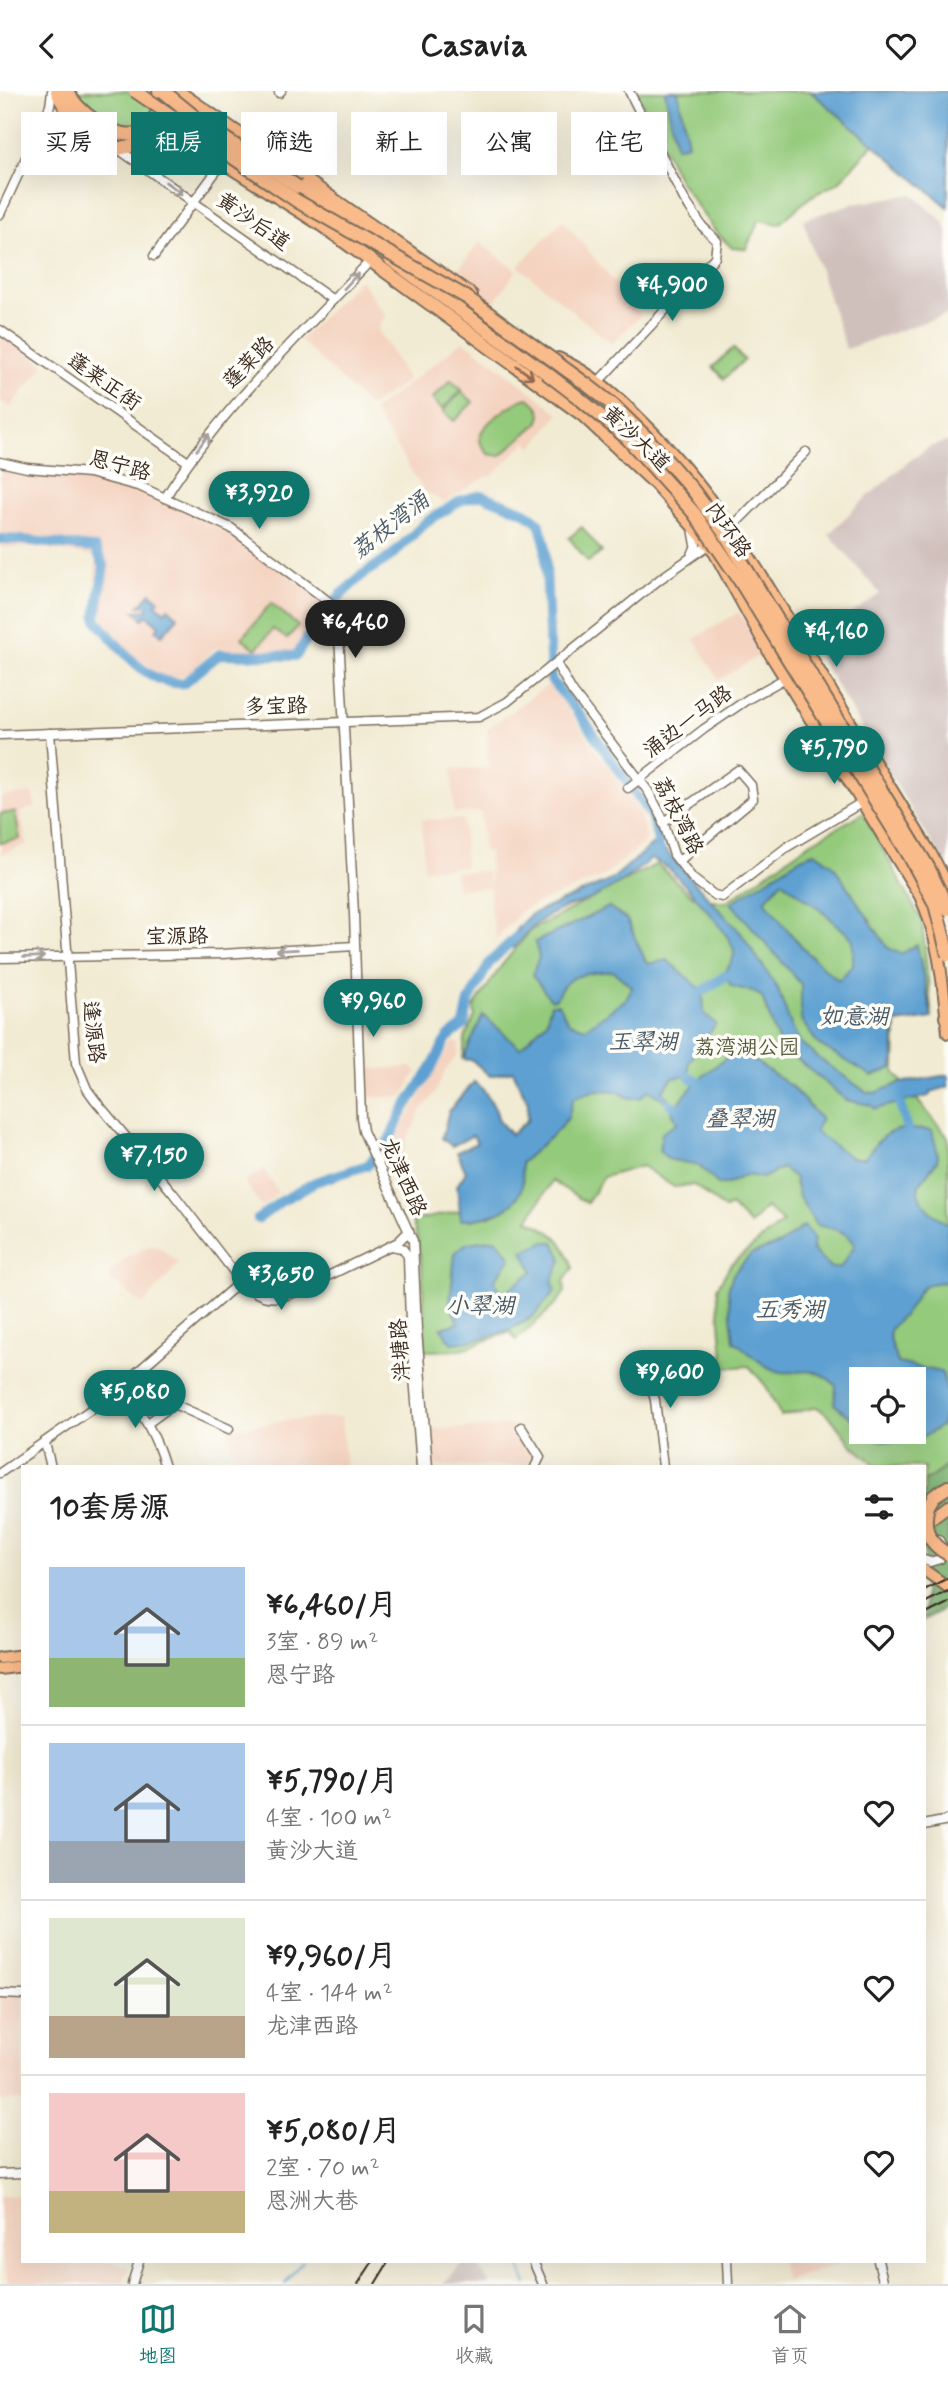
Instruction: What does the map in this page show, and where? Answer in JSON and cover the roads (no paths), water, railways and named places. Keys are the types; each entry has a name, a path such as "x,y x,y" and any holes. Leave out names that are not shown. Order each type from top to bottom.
{"highway":[{"path":"57,91 63,105 74,117 118,149 131,146"},
{"path":"67,91 87,115 122,134 141,131 157,115 161,105 161,91"},
{"name":"内环路","path":"135,91 297,201 473,302 613,405 648,437 703,502 725,534 928,867 946,912"},
{"name":"内环路","path":"146,91 297,190 497,337 551,366 643,454 717,545 913,862 935,904 948,958"},
{"path":"161,91 297,190 398,253 618,408"},
{"path":"118,149 145,139 167,123 173,103 169,91"},
{"name":"黄沙大道","path":"177,91 205,112"},
{"name":"黄沙大道","path":"227,128 366,221 551,366 618,408 681,468"},
{"name":"黄沙大道","path":"227,165 341,239 583,415 656,484 709,543 736,578 877,774 929,866 946,912 948,958"},
{"path":"366,221 398,253"},
{"path":"341,239 497,337"},
{"path":"467,303 486,320 551,366 610,415 662,464 699,509 769,609"},
{"path":"656,484 670,485 681,468"},
{"name":"黄沙大道","path":"733,544 799,669 836,750 867,800 946,912"},
{"path":"926,1515 931,1501 948,1487"},
{"path":"926,1522 930,1539 948,1554"}],"main road":[{"path":"551,366 599,381 652,430 731,528 799,669"},
{"name":"黄沙大道","path":"681,468 733,544"},
{"path":"877,774 948,885"},
{"path":"867,800 912,880 929,917 940,961 948,1033"},
{"path":"926,1522 948,1506"},
{"path":"926,1571 948,1587"},
{"path":"0,1658 21,1655"},
{"path":"0,1669 21,1666"}],"street":[{"path":"0,203 50,91"},
{"path":"0,214 50,106 50,91"},
{"path":"599,381 715,257 717,249 717,241 702,226 684,199 629,91"},
{"name":"黄沙后道","path":"118,149 333,300"},
{"path":"154,256 214,175"},
{"name":"蓬莱路","path":"165,498 217,423 370,261"},
{"name":"蓬莱正街","path":"0,330 188,462"},
{"path":"731,528 806,452"},
{"name":"恩宁路","path":"0,462 27,468 110,477 141,487 231,528 331,605 339,622 344,723"},
{"path":"690,523 696,536 695,551 691,555"},
{"path":"556,663 691,555 709,543 722,541 733,544"},
{"name":"多宝路","path":"0,735 479,717 500,707 556,663"},
{"name":"荔枝湾路","path":"556,663 572,691 653,800 672,850 679,861 714,895 722,897 787,847 867,800"},
{"name":"涌边一马路","path":"628,788 704,729 799,669"},
{"name":"龙津西路","path":"241,1281 261,1297 285,1297 388,1246 407,1230 363,1131 344,723"},
{"name":"逢源路","path":"50,733 76,1063 87,1089 241,1281"},
{"path":"663,823 738,770 751,785 753,799 679,861"},
{"name":"宝源路","path":"0,958 221,954 355,946"},
{"path":"407,1230 410,1324 421,1465"},
{"name":"泮塘路","path":"407,1230 414,1255 428,1465"},
{"path":"388,1246 398,1246 406,1251 408,1256"},
{"path":"0,1473 45,1443 121,1385 241,1281"},
{"path":"644,1361 655,1400 663,1465"},
{"path":"121,1385 148,1423 164,1465"},
{"path":"148,1423 174,1404 229,1429"},
{"path":"521,1427 540,1457 537,1465"},
{"path":"45,1443 50,1465"},
{"path":"926,1540 939,1538 945,1550 940,1559 926,1561"},
{"path":"926,1825 948,1820"},
{"path":"0,1994 21,1995"},
{"path":"0,2174 21,2173"},
{"path":"132,2284 138,2263"},
{"path":"534,2263 543,2284"},
{"path":"727,2263 728,2284"},
{"path":"879,2263 884,2284"}],"water":[{"path":"665,91 678,91 688,144 676,147"},
{"path":"810,91 948,91 948,207"},
{"path":"151,593 159,600 156,604 165,612 168,608 178,617 162,635 156,630 159,626 147,615 143,619 134,611 148,610 148,606 139,606"},
{"path":"653,844 662,844 741,933 778,989 799,1041 816,1056 866,1092 875,1093 901,1083 948,1075 948,1087 931,1092 929,1096 875,1109 871,1105 846,1100 778,1041 762,997 755,992 731,986 726,971 734,952 726,935 676,876 651,859 607,891 548,916 513,948 506,945 530,915 611,880"},
{"name":"如意湖","path":"815,852 833,865 888,948 901,954 917,945 932,1018 896,1023 893,1068 872,1076 818,1044 801,1020 801,984 731,903 799,859","holes":["782,881 821,910 853,939 853,965 839,980 808,953 765,900"]},
{"name":"玉翠湖","path":"609,907 627,920 647,964 667,960 703,991 704,1013 716,1024 689,1062 689,1076 673,1078 662,1091 670,1099 670,1104 649,1090 640,1098 630,1098 616,1091 596,1090 574,1097 568,1118 521,1163 522,1186 513,1202 498,1213 461,1220 457,1186 466,1172 457,1152 477,1143 473,1135 452,1146 442,1138 449,1111 474,1082 484,1091 495,1108 499,1121 511,1135 528,1120 528,1102 513,1071 490,1076 472,1060 463,1059 483,1015 520,1048 546,1022 551,1004 558,1004 569,1023 586,1028 626,999 632,987 613,971 586,974 572,979 560,990 556,999 551,1000 532,975 539,957 535,942"},
{"name":"五秀湖","path":"737,1049 792,1087 821,1119 815,1132 852,1158 865,1158 880,1140 893,1131 932,1130 937,1161 919,1185 918,1192 932,1213 948,1224 948,1282 922,1288 908,1310 891,1328 890,1343 898,1363 918,1367 849,1367 849,1416 834,1404 836,1386 827,1378 810,1371 787,1372 770,1368 734,1341 728,1290 733,1274 751,1254 780,1244 804,1226 814,1239 812,1250 831,1268 840,1268 855,1245 844,1233 816,1225 799,1197 794,1177 782,1168 763,1178 745,1175 728,1184 718,1184 698,1165 668,1159 659,1150 662,1133 677,1123 672,1111 697,1081"},
{"name":"小翠湖","path":"496,1239 511,1257 494,1281 503,1294 533,1271 523,1251 544,1242 554,1242 562,1259 552,1282 554,1293 523,1323 487,1337 452,1343 441,1328 458,1323 450,1303 455,1252 467,1243"},
{"name":"五秀湖","path":"926,1369 942,1372 948,1397 942,1425 926,1436"}],"waterway":[{"name":"荔枝湾涌","path":"0,539 95,548 104,566 96,617 98,622 146,672 171,683 184,683 220,654 296,656 326,609 362,575 390,557 426,522 462,500 481,495 525,512 539,523 545,543 551,680 578,712 649,813 660,851"},
{"name":"荔枝湾涌","path":"258,1219 280,1202 315,1182 368,1165 389,1140 403,1111 432,1067 447,1038 464,1025 469,1001 490,962 516,937"},
{"path":"703,991 725,976"},
{"path":"689,1076 697,1081"},
{"path":"898,1097 907,1129"},
{"path":"670,1104 676,1107"},
{"path":"285,2284 301,2263"},
{"path":"518,2263 527,2284"}],"railway":[{"path":"926,1589 948,1578"},
{"path":"926,1602 948,1591"},
{"path":"926,1614 948,1603"},
{"path":"358,2284 372,2263"},
{"path":"375,2284 388,2263"}],"park label":[{"name":"荔湾湖公园","path":"747,1048"}],"water label":[{"name":"叠翠湖","path":"740,1120"}]}
